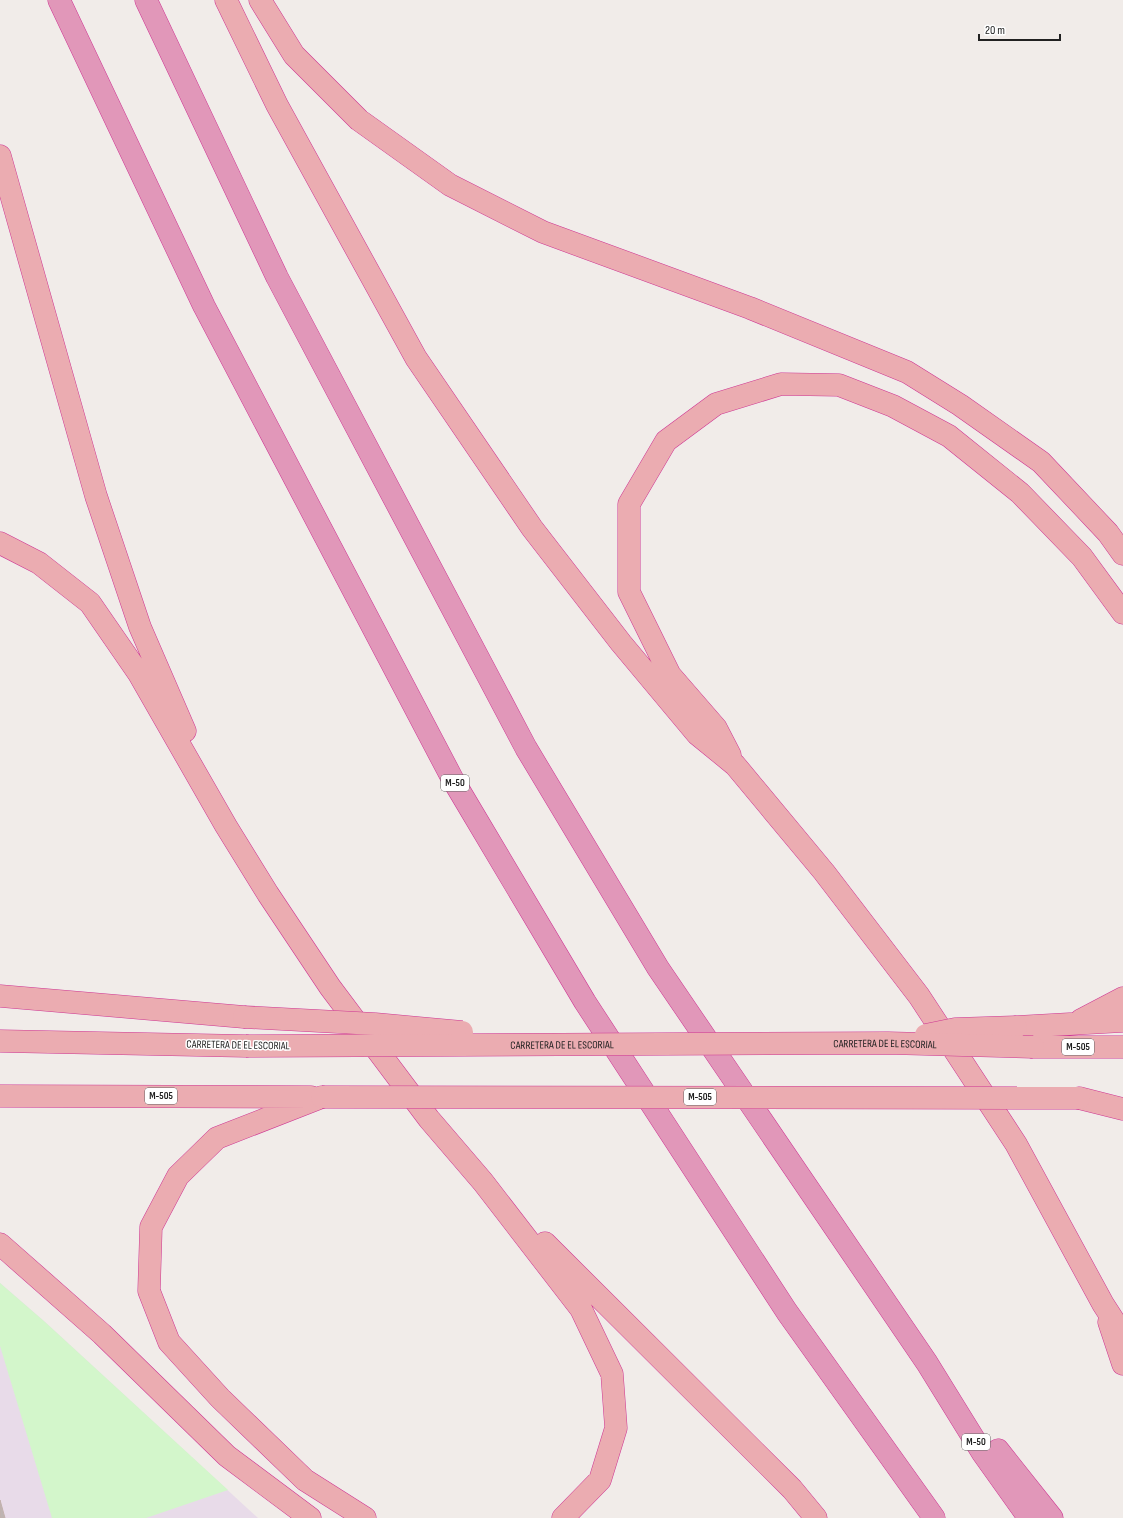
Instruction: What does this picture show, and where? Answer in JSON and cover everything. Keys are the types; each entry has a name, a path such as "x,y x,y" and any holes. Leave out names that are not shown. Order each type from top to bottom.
{"highway":[{"name":"M-50","path":"59,0 204,306 453,780 585,1002 778,1299 934,1518"},
{"name":"M-50","path":"146,0 277,277 526,748 658,968 927,1363 982,1452 1029,1518"},
{"path":"226,0 278,105 416,358 532,528 621,643 697,734 735,765 824,872 919,996 1016,1144 1103,1304 1123,1335"},
{"path":"260,0 294,55 359,120 450,185 543,232 750,308 907,372 960,405 1040,462 1108,533 1123,554"},
{"path":"0,156 98,503 140,627 226,826"},
{"path":"735,765 716,728 670,674 629,592 630,504 666,441 716,404 781,384 839,385 893,406 949,436 1020,493 1082,557 1123,613"},
{"path":"0,544 39,563 90,603 139,674 226,826 268,894 330,987 429,1119 483,1182 581,1309 612,1374 616,1428 600,1480 563,1518"},
{"path":"0,996 244,1017 375,1024 576,1044"},
{"path":"1072,1024 1123,998"},
{"path":"888,1043 955,1029 1072,1024 1123,1020"},
{"name":"CARRETERA DE EL ESCORIAL","path":"0,1041 246,1046 888,1043 1123,1047"},
{"name":"M-505","path":"0,1096 1123,1098"},
{"path":"322,1097 217,1138 178,1176 151,1227 149,1291 169,1342 220,1398 305,1480 365,1518"},
{"path":"1079,1098 1123,1109"},
{"path":"483,1182 792,1489 816,1518"},
{"path":"0,1244 102,1334 228,1456 310,1518"},
{"path":"1103,1304 1123,1364"},
{"path":"927,1363 1052,1518"}],"shaded area":[{"path":"0,1283 45,1322 258,1518 0,1518"}],"green space":[{"path":"0,1283 45,1322 228,1490 146,1518 52,1518 0,1346"}],"building":[{"path":"0,1500 5,1518 0,1518"}]}
